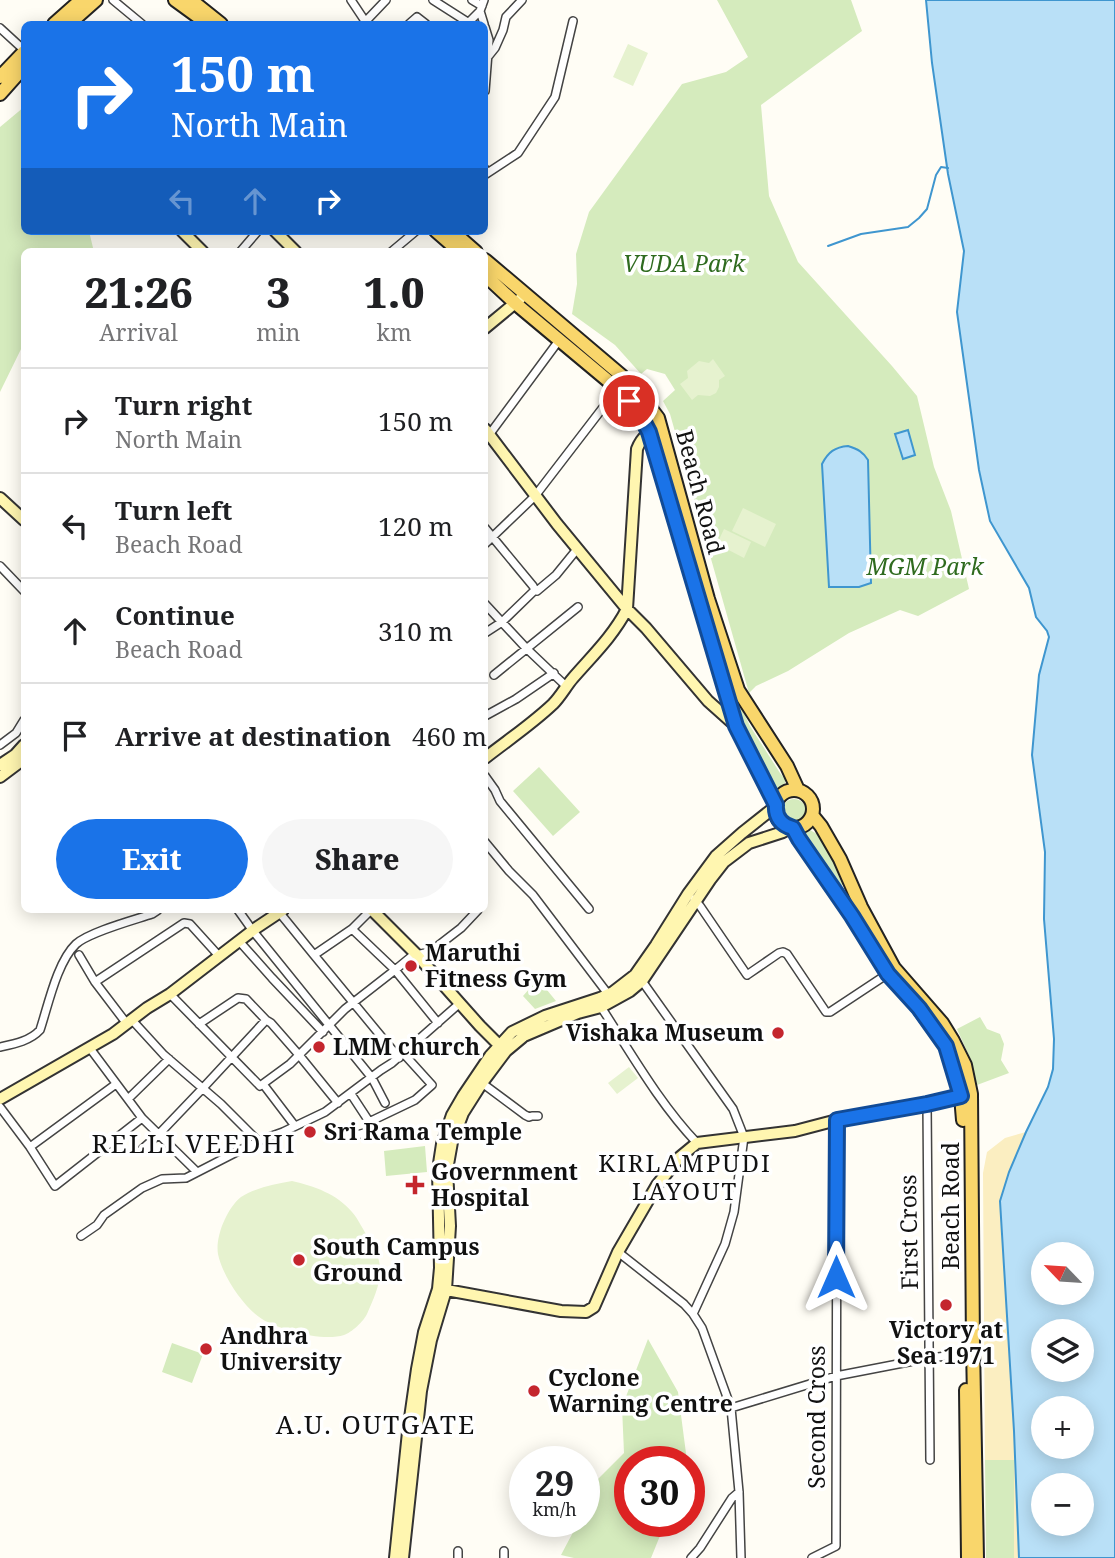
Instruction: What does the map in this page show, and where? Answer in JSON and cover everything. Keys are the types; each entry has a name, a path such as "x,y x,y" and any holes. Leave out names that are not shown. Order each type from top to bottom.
{"main road":[{"path":"72,21 96,0"},
{"path":"175,0 204,21"},
{"path":"191,0 217,21"},
{"path":"57,21 75,2"},
{"path":"0,78 21,54"},
{"path":"0,93 21,74"},
{"path":"449,235 470,248"},
{"name":"Beach Road","path":"488,263 560,340 645,400 658,418 708,599 738,690 787,766 798,790"},
{"name":"Beach Road","path":"488,277 520,299 621,384 639,413 649,432 736,726 776,806"},
{"path":"798,790 810,798 813,805 812,815 805,825 792,828 783,825 778,819 776,806 784,793 798,790"},
{"name":"Beach Road","path":"812,815 840,859 891,971"},
{"name":"Beach Road","path":"792,828 946,1046 966,1095 963,1107 969,1354 968,1558"},
{"name":"Beach Road","path":"969,1354 977,1484 977,1558"}],"street":[{"path":"113,0 138,21"},
{"path":"351,0 365,21"},
{"path":"368,21 386,0"},
{"path":"433,0 464,21"},
{"path":"470,21 482,6 472,0"},
{"path":"488,57 495,48 506,17 522,0"},
{"path":"488,171 517,153 555,97 573,21"},
{"path":"0,29 21,48"},
{"path":"186,235 199,248"},
{"path":"279,235 292,248"},
{"path":"396,248 411,235"},
{"path":"488,326 520,299"},
{"path":"488,431 560,340"},
{"path":"488,541 536,496 621,384"},
{"path":"488,756 555,701 608,639 627,610 637,449 649,432 662,427"},
{"path":"488,433 627,610 646,628 708,701 736,726"},
{"path":"0,498 21,517"},
{"path":"488,531 535,590 502,622 488,631"},
{"path":"537,591 556,575 578,548"},
{"path":"0,566 21,588"},
{"path":"488,607 567,687"},
{"path":"494,675 578,607"},
{"path":"488,714 554,673"},
{"path":"0,745 16,733 21,725"},
{"path":"0,765 21,748"},
{"path":"0,778 21,761"},
{"path":"488,780 500,801 589,909"},
{"path":"395,1558 417,1369 424,1332 442,1290 438,1170 442,1144 452,1115 463,1096 503,1048 547,1024 601,1007 642,981 716,856 776,806"},
{"path":"403,1558 421,1391 442,1290 450,1226 447,1170 463,1113 512,1032 545,1016 608,994 635,975 692,898 724,862 750,843 792,828"},
{"path":"488,846 533,895 608,994"},
{"path":"692,898 747,975 783,952 787,954 826,1013 891,971"},
{"path":"0,1047 17,1044 36,1035 40,1030 58,973 76,943 105,929 154,913"},
{"path":"240,913 326,1029"},
{"path":"0,1099 113,1034 278,913"},
{"path":"282,913 313,955 353,1002 432,1085 415,1100 369,1122"},
{"path":"313,955 352,929 368,913"},
{"path":"374,913 503,1048"},
{"path":"170,994 258,1085 263,1084 290,1064 353,1002 402,963 416,954 429,952 461,928 475,913"},
{"path":"95,982 184,923 190,924 219,956"},
{"path":"352,929 395,970 438,1023"},
{"path":"239,941 372,1078 385,1103"},
{"path":"79,956 95,982 129,1022 221,1104 258,1141"},
{"path":"642,981 733,1108 744,1137 734,1212 725,1244 693,1314"},
{"path":"199,1024 238,998 246,999 271,1023 338,1103"},
{"path":"81,1236 97,1225 104,1215 142,1188 162,1179 186,1178 258,1141 325,1112 401,1055 460,1003"},
{"path":"601,1007 645,1076 696,1143"},
{"path":"140,1151 266,1020"},
{"path":"89,1047 142,1118 197,1172"},
{"path":"128,1099 169,1059"},
{"path":"482,1083 525,1115 538,1116"},
{"path":"30,1147 116,1084"},
{"path":"263,1084 295,1126"},
{"path":"351,1094 372,1126 370,1130 353,1136"},
{"path":"442,1290 538,1308 586,1312 594,1307 618,1252 657,1185 680,1157 696,1143 794,1131 966,1095"},
{"name":"First Cross","path":"927,1104 930,1460"},
{"path":"0,1107 55,1186 142,1118"},
{"path":"0,1126 9,1119"},
{"name":"Second Cross","path":"812,1558 836,1546 837,1120"},
{"path":"618,1252 684,1304 702,1328 731,1408 739,1492 741,1558"},
{"path":"731,1408 836,1376 929,1358 969,1354"},
{"path":"691,1558 732,1498 739,1492"}],"green space":[{"name":"VUDA Park","path":"717,0 851,0 862,31 761,105 769,196 798,262 917,396 934,467 951,511 969,589 918,616 900,610 849,633 788,671 756,686 749,693 670,414 663,401 675,390 665,374 647,369 641,374 615,345 572,314 577,284 576,254 589,212 682,84 726,72 748,57"},
{"path":"628,44 648,53 633,86 613,77"},
{"path":"21,110 21,235 90,235 93,248 21,248 21,349 0,392 0,127"},
{"path":"713,359 725,376 719,380 716,393 710,396 698,395 692,400 680,384 688,378 687,371 699,361 709,363"},
{"path":"743,508 776,524 765,547 732,531"},
{"path":"724,529 751,542 744,558 717,544"},
{"path":"716,638 735,695 750,726 785,779 781,788 774,789 745,734"},
{"path":"539,767 580,812 553,836 513,791"},
{"path":"794,799 803,802 806,811 803,820 794,823 785,820 782,811 785,802"},
{"path":"810,830 817,834 845,880 843,885 837,886 804,838"},
{"path":"538,979 556,1001 535,1009 523,996"},
{"path":"980,1017 987,1029 1000,1034 1004,1044 1001,1060 1009,1073 977,1085 970,1058 957,1029"},
{"path":"629,1067 638,1078 617,1094 608,1083"},
{"path":"425,1146 427,1172 386,1176 384,1151"},
{"name":"South Campus Ground","path":"292,1181 325,1192 346,1206 359,1222 378,1257 379,1280 369,1309 360,1323 344,1335 325,1337 302,1334 262,1319 241,1299 220,1262 220,1231 236,1202 252,1191"},
{"path":"648,1339 678,1392 685,1446 624,1446 622,1407"},
{"path":"172,1343 203,1354 192,1383 162,1372"},
{"path":"985,1460 1014,1460 1014,1558 986,1558"},
{"path":"614,1463 614,1537 660,1537 651,1558 574,1558 561,1555 571,1537 600,1537 600,1477"}],"sand":[{"path":"1026,1132 1000,1201 1014,1431 1019,1558 1014,1558 1014,1460 985,1460 983,1173 987,1152 1005,1138"}],"water":[{"path":"926,0 1115,0 1115,1558 1019,1558 1000,1201 1009,1172 1048,1087 1053,1069 1054,1039 1044,919 1045,852 1032,755 1039,675 1049,637 1036,617 1029,588 990,521 979,470 957,312 964,251 948,174"},
{"path":"908,430 915,455 903,459 895,434"},
{"path":"848,446 860,451 868,460 871,583 859,587 829,587 822,464 832,451"}],"waterway":[{"path":"828,246 861,234 908,227 927,209 936,175 941,167 948,168"}],"place":[{"name":"Maruthi Fitness Gym","path":"411,966"},
{"name":"Vishaka Museum","path":"778,1033"},
{"name":"LMM church","path":"319,1047"},
{"name":"Sri Rama Temple","path":"310,1132"},
{"name":"Government Hospital","path":"415,1185"},
{"name":"South Campus Ground","path":"299,1260"},
{"name":"Victory at Sea 1971","path":"946,1305"},
{"name":"Andhra University","path":"206,1349"},
{"name":"Cyclone Warning Centre","path":"534,1391"}],"district":[{"name":"RELLI VEEDHI","path":"194,1144"},
{"name":"KIRLAMPUDI LAYOUT","path":"685,1178"},
{"name":"A.U. OUTGATE","path":"376,1425"}],"route":[{"path":"629,401 639,413 654,446 736,726 776,805 778,819 783,825 793,828 888,974 919,1008 946,1046 961,1096 837,1120 836,1277"}],"park label":[{"name":"MGM Park","path":"925,567"}]}
